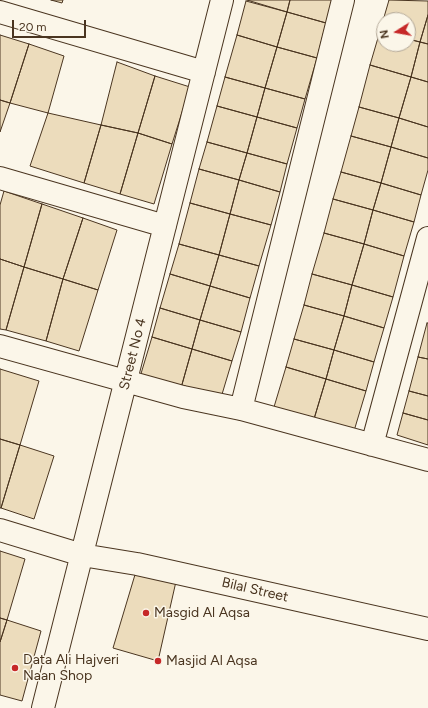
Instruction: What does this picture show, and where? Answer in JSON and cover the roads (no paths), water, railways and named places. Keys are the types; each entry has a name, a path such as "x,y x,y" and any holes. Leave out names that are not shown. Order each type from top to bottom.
{"street":[{"name":"Street No 4","path":"43,708 222,0"},
{"path":"241,409 343,0"},
{"path":"0,12 204,72"},
{"path":"0,178 165,226"},
{"path":"372,445 428,238"},
{"path":"0,346 183,397 241,409 428,460"},
{"name":"Bilal Street","path":"0,530 82,555 137,564 428,629"}],"place":[{"name":"Masgid Al Aqsa","path":"146,613"},
{"name":"Masjid Al Aqsa","path":"158,661"},
{"name":"Data Ali Hajveri Naan Shop","path":"15,668"}]}
